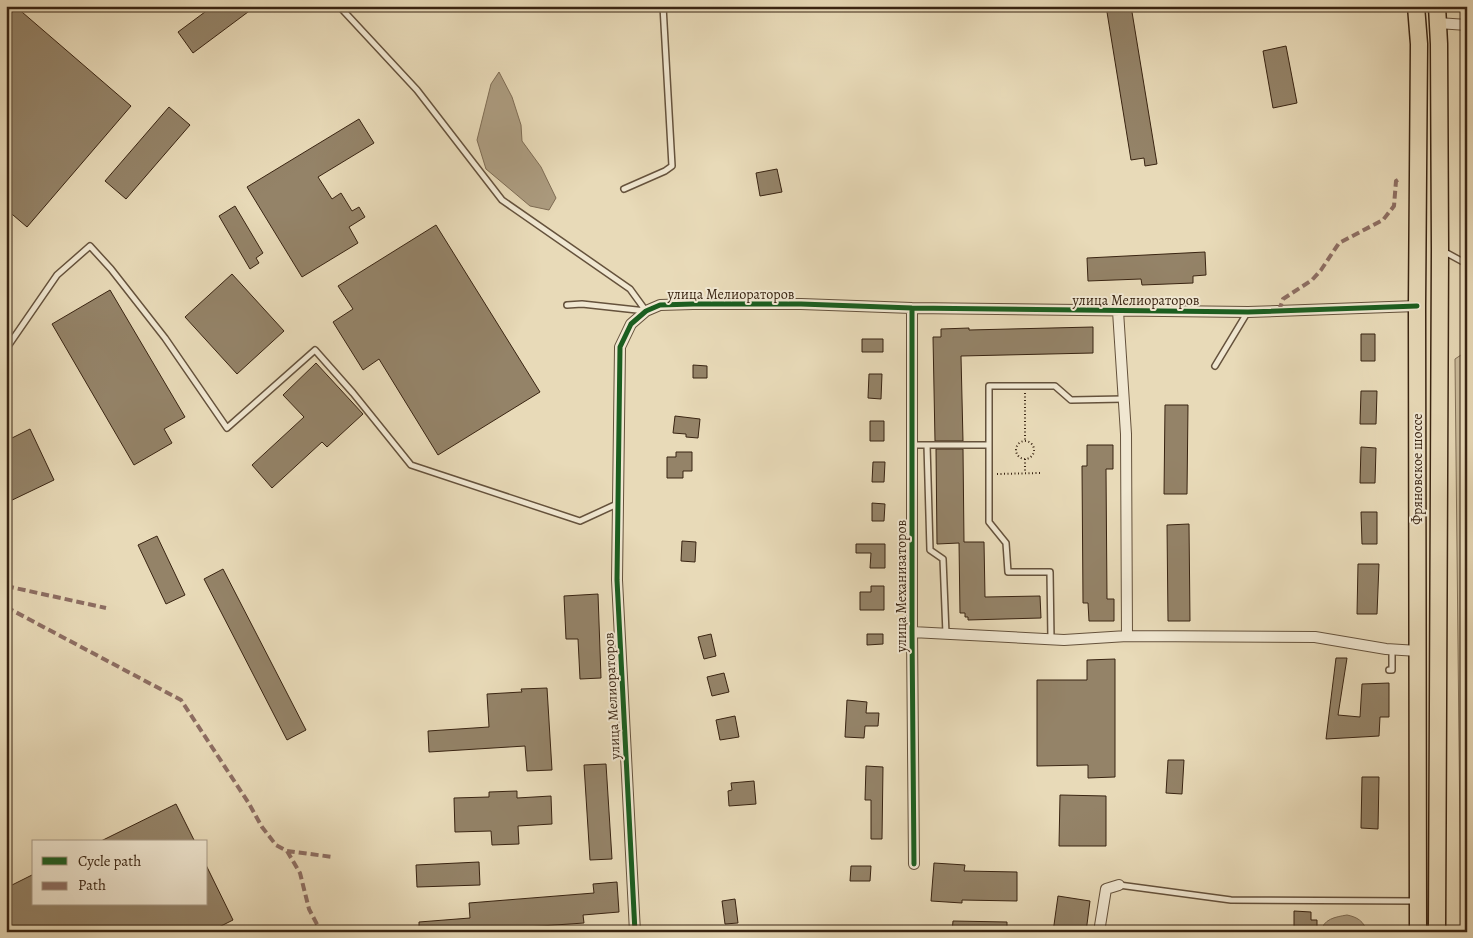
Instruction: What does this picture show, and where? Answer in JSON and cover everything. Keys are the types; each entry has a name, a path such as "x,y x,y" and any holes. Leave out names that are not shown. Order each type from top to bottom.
{"main road":[{"name":"Фряновское шоссе","path":"1416,6 1418,44 1418,932"},
{"name":"Фряновское шоссе","path":"1437,6 1440,250 1437,932"}],"street":[{"path":"1438,23 1467,25"},
{"name":"улица Мелиораторов","path":"635,932 617,580 620,347 631,324 646,312 660,305 692,304 801,304 912,308 1248,312 1417,306"},
{"name":"улица Механизаторов","path":"912,308 914,864"},
{"path":"1118,311 1126,434 1127,636"},
{"path":"912,632 1051,639 1127,636 1315,637 1392,649 1418,651"},
{"path":"1099,932 1106,889 1119,884"}],"lane":[{"path":"339,6 417,90 502,200 630,290 646,312"},
{"path":"624,189 672,166 663,6"},
{"path":"6,349 56,275 90,246 111,269 165,338 227,428 315,350 411,465 580,520 618,504"},
{"path":"1440,250 1467,264"},
{"path":"567,305 582,304 646,312"},
{"path":"1215,366 1248,312"},
{"path":"1051,639 1050,572 1008,572 1006,543 989,522 989,386 1055,386 1071,400 1124,399"},
{"path":"912,444 989,445"},
{"path":"927,445 930,550 943,559 946,634"},
{"path":"1389,670 1392,670 1392,649"},
{"path":"1119,884 1231,900 1418,901"}],"path":[{"path":"1025,386 1025,440"},
{"path":"1025,440 1032,443 1035,450 1031,458 1025,459 1019,457 1016,449 1019,443 1025,440"},
{"path":"1025,459 1025,473"},
{"path":"989,474 1040,473"}],"shaded area":[{"path":"499,72 512,97 521,125 522,141 541,167 556,198 549,210 530,206 486,169 477,140 491,84"},
{"path":"1467,351 1467,932 1461,932 1455,359"},
{"path":"1347,915 1360,920 1367,932 1321,932 1327,921"}],"building":[{"path":"6,6 15,6 131,106 27,227 6,209"},
{"path":"213,6 256,6 193,53 178,32"},
{"path":"1106,6 1131,6 1157,164 1145,166 1144,158 1131,160"},
{"path":"1286,46 1297,103 1273,108 1263,51"},
{"path":"169,107 190,125 126,199 105,181"},
{"path":"359,119 374,143 318,177 332,199 341,193 352,211 359,207 365,217 349,227 358,243 302,277 247,187"},
{"path":"777,169 782,192 760,196 756,173"},
{"path":"235,206 263,253 256,258 259,263 250,269 219,216"},
{"path":"436,225 540,392 438,455 379,359 363,370 333,322 353,309 338,286"},
{"path":"1205,252 1206,275 1193,276 1193,283 1142,285 1141,279 1088,281 1087,258"},
{"path":"232,274 284,331 237,374 185,317"},
{"path":"110,290 185,417 164,429 172,443 134,465 52,324"},
{"path":"1093,327 1093,353 961,356 963,441 935,441 933,337 941,337 941,329"},
{"path":"1361,334 1375,334 1375,361 1361,361"},
{"path":"862,339 883,339 883,352 862,352"},
{"path":"316,363 363,414 327,447 322,442 272,488 252,465 304,417 283,395"},
{"path":"693,365 707,366 707,378 693,378"},
{"path":"869,374 882,374 881,399 868,398"},
{"path":"1361,391 1377,391 1376,424 1360,424"},
{"path":"1165,405 1188,405 1187,494 1164,494"},
{"path":"675,416 700,419 698,438 686,437 686,434 673,433"},
{"path":"870,421 884,421 884,441 870,441"},
{"path":"30,429 54,480 6,503 6,441"},
{"path":"1087,445 1113,445 1113,469 1106,469 1107,599 1114,599 1114,621 1089,621 1088,603 1083,603 1082,466 1087,466"},
{"path":"1361,447 1376,448 1375,483 1360,483"},
{"path":"936,449 963,449 964,542 984,542 985,597 1040,596 1041,618 968,620 968,617 965,617 965,613 960,613 959,543 937,544"},
{"path":"676,452 692,452 692,471 683,471 683,478 667,478 667,457 676,457"},
{"path":"873,462 885,462 884,482 872,482"},
{"path":"872,503 885,504 884,521 872,521"},
{"path":"1361,512 1377,512 1377,544 1362,544"},
{"path":"1189,524 1190,621 1168,621 1167,525"},
{"path":"157,536 185,595 166,604 138,545"},
{"path":"682,541 696,542 695,562 681,561"},
{"path":"856,544 885,544 885,568 870,568 871,553 856,553"},
{"path":"1358,564 1379,564 1377,614 1357,614"},
{"path":"223,569 306,730 287,740 204,579"},
{"path":"871,586 884,586 884,610 860,610 860,592 871,592"},
{"path":"598,594 601,678 580,679 578,639 566,639 564,596"},
{"path":"711,634 716,656 704,659 698,637"},
{"path":"867,634 883,634 883,644 867,645"},
{"path":"1336,658 1347,658 1338,715 1360,717 1362,684 1389,683 1389,717 1380,717 1379,736 1326,739"},
{"path":"1115,659 1115,777 1088,778 1088,765 1037,766 1037,680 1087,680 1087,660"},
{"path":"724,673 729,692 712,696 707,677"},
{"path":"547,688 552,770 527,771 525,746 429,752 428,731 489,727 487,694 522,692 521,689"},
{"path":"847,700 867,702 866,713 879,713 878,726 865,726 864,738 845,737"},
{"path":"735,716 739,737 720,740 716,720"},
{"path":"1168,760 1184,760 1182,794 1166,793"},
{"path":"606,764 612,859 590,860 584,765"},
{"path":"866,766 883,767 882,839 871,839 871,800 865,800"},
{"path":"1362,777 1379,777 1378,829 1361,828"},
{"path":"754,781 756,804 729,806 728,791 732,790 731,783"},
{"path":"517,791 517,798 551,796 552,824 518,826 519,844 492,845 491,831 455,832 454,798 489,797 489,792"},
{"path":"1060,795 1106,796 1106,846 1059,846"},
{"path":"176,804 194,840 103,840"},
{"path":"479,862 480,885 417,887 416,865"},
{"path":"934,863 965,865 964,871 1017,872 1017,901 962,900 962,903 931,901"},
{"path":"851,866 871,866 870,881 850,881"},
{"path":"208,869 233,920 209,932 6,932 6,888 32,875 32,906 208,906"},
{"path":"617,882 619,912 583,915 584,923 526,927 527,932 419,932 419,922 470,918 469,903 594,893 593,884"},
{"path":"1058,896 1090,901 1086,932 1053,932"},
{"path":"735,899 738,923 725,924 722,901"},
{"path":"1294,911 1311,912 1311,920 1317,920 1317,932 1294,932"},
{"path":"953,921 1007,922 1007,932 952,932"}],"marked path":[{"path":"1279,311 1283,299 1312,280 1339,243 1383,220 1394,206 1396,181 1401,178"},
{"path":"6,586 106,608"},
{"path":"6,607 181,700 248,802 262,827 276,845 287,851 333,857"},
{"path":"287,851 300,873 309,909 321,932"}],"cycle path":[{"path":"635,932 617,580 620,347 631,324 646,311 660,305 693,304 801,304 912,308 1248,312 1417,306"},
{"path":"912,308 914,864"}]}
